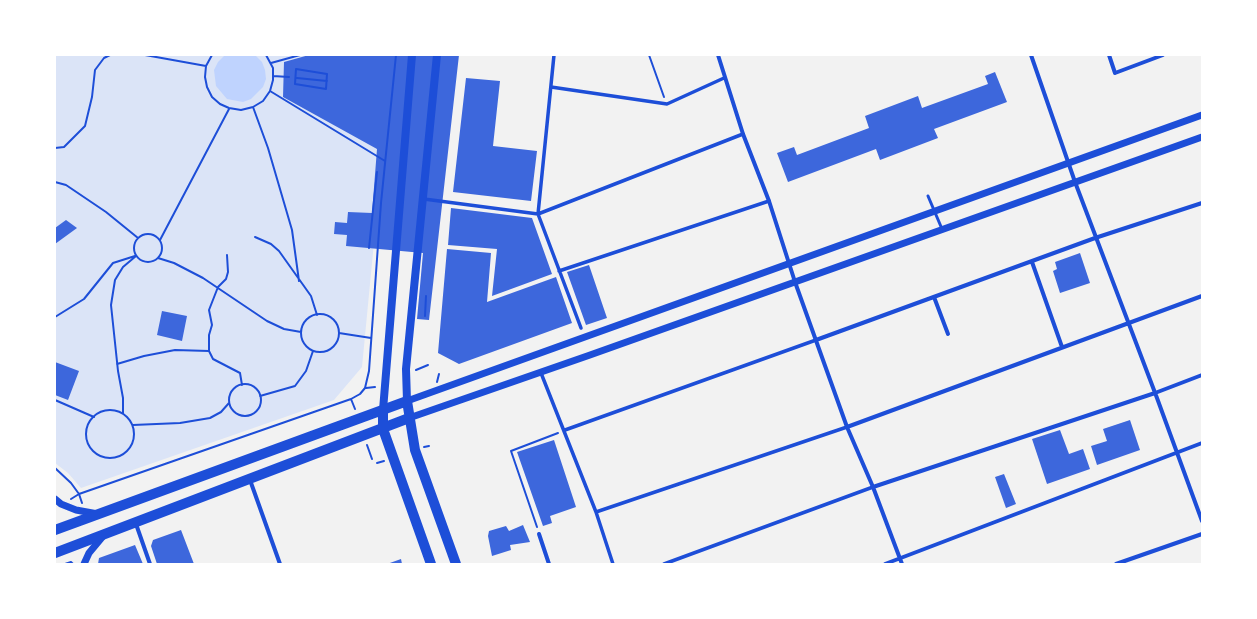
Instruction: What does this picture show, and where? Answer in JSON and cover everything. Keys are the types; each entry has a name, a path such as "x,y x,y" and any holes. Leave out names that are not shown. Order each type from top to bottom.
{"main road":[{"path":"412,55 383,410 383,429 431,564"},
{"path":"437,55 406,369 407,401 415,450 456,564"},
{"path":"55,530 407,401"},
{"path":"55,553 136,524 409,418"}],"street":[{"path":"554,55 538,214 581,328"},
{"path":"718,55 724,78 743,134 769,201 789,265 847,427 873,487 902,564"},
{"path":"1031,55 1074,182 1155,393 1202,522"},
{"path":"1109,55 1115,73 1163,55"},
{"path":"551,87 667,104 724,78"},
{"path":"407,401 1202,116"},
{"path":"423,199 538,214 743,134"},
{"path":"409,418 541,373 1202,137"},
{"path":"559,271 769,201"},
{"path":"565,430 1096,238 1202,203"},
{"path":"1032,262 1062,347"},
{"path":"596,512 847,427 1202,296"},
{"path":"934,297 948,334"},
{"path":"541,373 565,430 596,512 613,564"},
{"path":"664,564 873,487 1155,393 1202,375"},
{"path":"885,564 1202,443"},
{"path":"250,480 280,564"},
{"path":"55,499 61,504 76,510 100,514"},
{"path":"136,524 150,564"},
{"path":"539,534 549,564"},
{"path":"1116,564 1202,534"},
{"path":"84,564 89,553 104,535"}],"lane":[{"path":"928,196 942,229"}],"path":[{"path":"55,148 64,147 85,126 92,97 94,70 104,58 110,55"},
{"path":"145,55 206,66"},
{"path":"212,55 206,66 205,77 207,87 212,97 220,104 241,110 253,107 263,100 270,91 273,76 271,63 266,55"},
{"path":"271,63 300,55"},
{"path":"79,494 360,394 368,381 396,55"},
{"path":"649,55 667,104"},
{"path":"296,70 327,74 326,89 295,84 297,78 296,70"},
{"path":"273,76 289,77"},
{"path":"297,78 327,81"},
{"path":"270,91 386,161"},
{"path":"253,107 268,148 292,230 299,281"},
{"path":"160,240 150,234 138,238 134,246 136,256 149,262 158,258 162,249 160,240 230,108"},
{"path":"369,248 378,172"},
{"path":"55,182 66,185 100,208 138,238"},
{"path":"255,237 280,250 299,281 311,296 317,315"},
{"path":"227,255 228,272 226,279 218,287 209,310 212,325 209,335 209,351 213,359 240,373 242,385"},
{"path":"55,317 84,299 113,263 136,256"},
{"path":"122,413 123,398 117,364 111,305 115,280 123,267 136,256"},
{"path":"158,258 187,269 218,287 267,321 284,329 301,332"},
{"path":"425,316 426,296"},
{"path":"317,315 324,315 335,322 339,333 335,345 331,349 319,352 313,351 304,344 301,332 306,320 317,315"},
{"path":"339,333 371,338"},
{"path":"117,364 144,356 175,350 209,351"},
{"path":"260,396 295,386 306,371 313,351"},
{"path":"132,425 164,424 210,418 221,412 229,402 234,388 242,385 254,387 260,396 261,401 257,410 248,416 238,415 234,412 229,402"},
{"path":"55,400 94,417"},
{"path":"108,410 122,413 132,425 134,440 125,453 110,458 102,456 90,446 87,430 94,417 108,410"},
{"path":"539,534 511,451 565,430"},
{"path":"55,468 71,483 79,494 81,500"},
{"path":"65,564 70,562 73,564"}],"shaded area":[{"path":"55,55 392,55 362,367 334,400 81,488 68,473 55,463"}],"water":[{"path":"225,55 255,55 262,62 266,79 263,87 251,99 243,102 227,99 216,86 214,70 218,62"}],"building":[{"path":"309,55 459,55 429,320 417,319 423,253 346,246 347,235 334,234 335,222 347,223 348,212 372,213 377,149 283,97 284,62"},
{"path":"995,72 1007,102 934,129 938,138 880,160 876,149 788,182 777,153 794,147 797,155 869,128 865,116 918,96 922,108 988,84 985,76"},
{"path":"466,78 500,81 493,146 537,151 531,201 453,192"},
{"path":"451,208 532,218 552,274 492,296 497,249 448,245"},
{"path":"66,220 77,228 55,244 55,228"},
{"path":"447,249 491,253 487,302 556,277 572,323 459,364 438,353"},
{"path":"1080,253 1090,283 1060,293 1053,271 1057,269 1055,262"},
{"path":"589,265 607,318 586,325 567,272"},
{"path":"162,311 187,316 182,341 157,335"},
{"path":"55,362 79,371 68,400 55,395"},
{"path":"1130,420 1140,450 1097,465 1091,446 1107,441 1103,429"},
{"path":"1060,430 1069,454 1083,449 1090,469 1047,484 1032,439"},
{"path":"554,440 576,507 550,516 552,523 543,526 517,452"},
{"path":"1004,474 1016,504 1006,508 995,477"},
{"path":"523,525 530,542 510,545 511,550 492,556 488,536 489,531 506,526 509,531"},
{"path":"181,530 194,564 157,564 151,546 153,540"},
{"path":"135,545 143,564 98,564 99,558"},
{"path":"401,559 402,564 387,564"}]}
